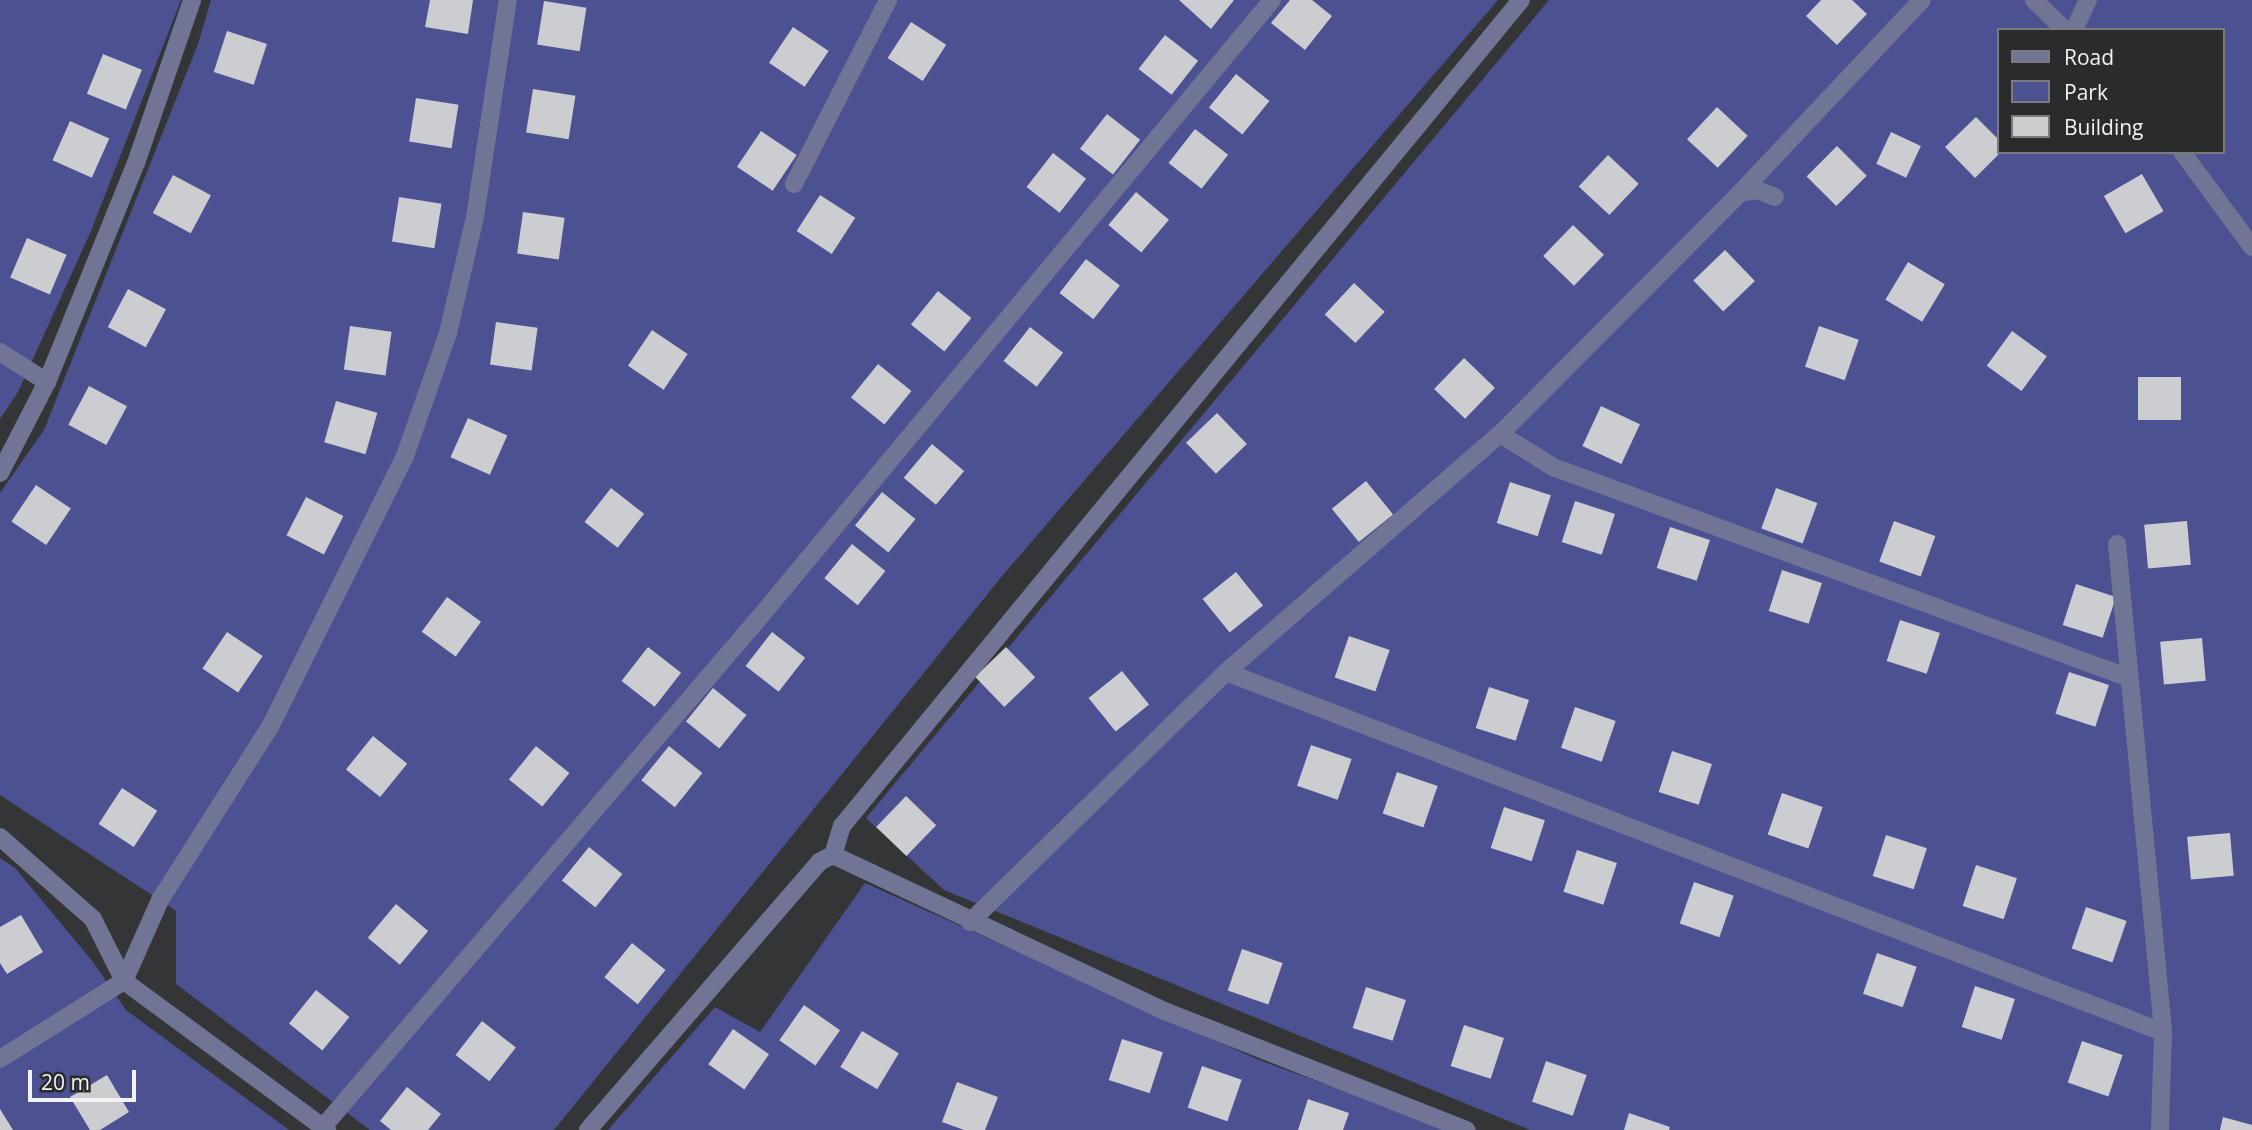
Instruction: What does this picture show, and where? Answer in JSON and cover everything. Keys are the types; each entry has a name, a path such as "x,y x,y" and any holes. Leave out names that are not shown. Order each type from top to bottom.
{"street":[{"path":"0,473 47,382 136,163 192,0"},
{"path":"0,1059 124,981 160,900 270,727 405,456 447,333 475,216 508,0"},
{"path":"794,184 888,0"},
{"path":"0,837 93,919 124,981 325,1129 760,618 1272,0"},
{"path":"588,1130 819,862 833,855 842,826 1521,0"},
{"path":"971,922 1226,672 1500,434 1740,193 1922,0"},
{"path":"2034,0 2063,28"},
{"path":"2075,28 2088,0"},
{"path":"2183,154 2252,247"},
{"path":"1740,193 1757,190 1775,197"},
{"path":"0,352 47,382"},
{"path":"1500,434 1553,467 2127,677"},
{"path":"2117,544 2127,677 2163,1032 2160,1130"},
{"path":"1226,672 2163,1032"},
{"path":"833,855 1167,1012 1467,1130"}],"green space":[{"path":"0,0 181,0 91,231 18,392 0,419"},
{"path":"211,0 1498,0 1003,575 554,1130 370,1130 176,984 176,911 0,795 0,493 44,430 198,44"},
{"path":"1549,0 2252,0 2252,1130 1530,1130 944,890 866,818"},
{"path":"0,858 15,868 93,962 126,1010 289,1130 0,1130"},
{"path":"865,883 1259,1060 1451,1130 608,1130 715,1007 760,1032"}],"building":[{"path":"430,0 473,0 468,34 425,27"},
{"path":"1179,0 1234,0 1211,29"},
{"path":"1290,0 1312,0 1332,16 1305,50 1271,23"},
{"path":"1821,0 1852,0 1867,14 1837,45 1806,16"},
{"path":"544,1 586,8 580,51 537,44"},
{"path":"911,22 946,45 923,81 888,58"},
{"path":"793,27 829,51 805,87 769,63"},
{"path":"227,31 267,44 254,85 214,72"},
{"path":"1165,35 1198,61 1172,95 1139,69"},
{"path":"103,54 142,70 126,110 87,94"},
{"path":"1236,74 1269,101 1242,134 1209,107"},
{"path":"533,89 575,96 569,139 526,132"},
{"path":"416,98 458,105 452,148 409,141"},
{"path":"1717,107 1748,136 1718,168 1687,139"},
{"path":"1107,114 1140,140 1113,175 1080,149"},
{"path":"1976,117 1996,137 1996,154 1999,154 1975,178 1945,147"},
{"path":"70,121 109,138 92,178 53,160"},
{"path":"1195,129 1228,155 1202,189 1169,163"},
{"path":"761,131 797,155 773,191 737,167"},
{"path":"1891,132 1921,146 1906,178 1876,164"},
{"path":"1837,146 1867,176 1836,206 1807,176"},
{"path":"1053,153 1086,179 1060,213 1027,187"},
{"path":"1608,155 1639,184 1609,215 1579,186"},
{"path":"2142,174 2164,211 2125,233 2104,196"},
{"path":"173,175 211,195 191,233 153,213"},
{"path":"1136,192 1169,220 1141,253 1108,225"},
{"path":"820,195 855,218 832,254 797,231"},
{"path":"399,197 441,204 434,248 392,241"},
{"path":"523,212 565,218 559,259 517,254"},
{"path":"1573,225 1604,255 1574,286 1543,256"},
{"path":"27,238 67,255 50,294 10,278"},
{"path":"1725,250 1755,281 1723,311 1693,281"},
{"path":"1086,259 1120,285 1093,319 1060,293"},
{"path":"1908,262 1945,284 1922,322 1885,300"},
{"path":"1354,283 1385,312 1355,343 1325,314"},
{"path":"128,289 166,309 146,347 108,327"},
{"path":"938,291 971,318 944,351 911,324"},
{"path":"496,322 538,328 532,370 490,365"},
{"path":"350,326 392,332 385,375 344,370"},
{"path":"1819,326 1859,340 1845,380 1805,367"},
{"path":"1030,327 1063,353 1037,387 1004,361"},
{"path":"652,330 688,354 664,390 628,366"},
{"path":"2012,331 2047,356 2022,391 1987,366"},
{"path":"1464,358 1495,388 1465,419 1434,389"},
{"path":"878,364 911,391 884,424 851,397"},
{"path":"2138,377 2181,377 2181,420 2138,420"},
{"path":"89,386 127,406 106,445 68,425"},
{"path":"336,401 377,413 365,454 324,442"},
{"path":"1601,406 1640,424 1621,464 1582,446"},
{"path":"1217,413 1247,444 1216,474 1186,443"},
{"path":"468,418 507,435 490,475 451,457"},
{"path":"932,444 964,471 936,505 904,478"},
{"path":"1366,481 1393,514 1359,542 1332,509"},
{"path":"1510,482 1551,495 1538,536 1497,523"},
{"path":"36,485 71,508 46,545 11,521"},
{"path":"611,488 644,514 618,548 585,522"},
{"path":"1776,488 1817,503 1803,543 1761,528"},
{"path":"882,492 915,519 888,552 855,525"},
{"path":"306,497 343,516 324,554 286,535"},
{"path":"1575,501 1615,514 1602,555 1562,542"},
{"path":"1894,521 1935,536 1921,576 1879,561"},
{"path":"2187,521 2191,565 2148,569 2144,525"},
{"path":"1670,527 1710,540 1697,581 1657,568"},
{"path":"852,544 885,571 858,605 824,578"},
{"path":"1782,570 1822,583 1809,624 1769,611"},
{"path":"1236,572 1263,605 1230,632 1203,599"},
{"path":"2076,584 2116,597 2103,638 2063,625"},
{"path":"447,597 481,622 456,656 422,632"},
{"path":"1900,620 1940,633 1927,674 1887,661"},
{"path":"227,632 263,656 238,693 202,668"},
{"path":"772,632 805,658 779,692 746,666"},
{"path":"1349,636 1390,650 1375,692 1335,678"},
{"path":"2202,638 2206,681 2164,684 2160,642"},
{"path":"648,647 681,673 655,707 622,681"},
{"path":"1006,647 1035,677 1004,707 975,677"},
{"path":"1122,671 1149,704 1116,731 1089,698"},
{"path":"2069,672 2109,685 2095,727 2055,714"},
{"path":"1489,687 1529,700 1516,741 1476,728"},
{"path":"713,688 746,715 719,748 686,721"},
{"path":"1575,707 1616,721 1602,762 1561,748"},
{"path":"373,736 407,764 380,797 346,769"},
{"path":"1311,745 1352,759 1338,800 1297,786"},
{"path":"536,746 569,773 542,806 509,779"},
{"path":"669,746 702,773 675,807 641,780"},
{"path":"1672,751 1712,764 1699,805 1659,792"},
{"path":"1397,772 1438,786 1423,828 1383,814"},
{"path":"122,788 157,811 134,847 99,824"},
{"path":"1782,793 1823,807 1808,849 1768,835"},
{"path":"906,796 936,825 906,856 876,827"},
{"path":"1504,807 1545,820 1532,861 1491,848"},
{"path":"2230,833 2234,876 2191,880 2187,837"},
{"path":"1886,835 1927,848 1914,889 1873,876"},
{"path":"589,847 622,874 595,907 562,880"},
{"path":"1577,850 1617,863 1603,905 1563,892"},
{"path":"1976,865 2017,878 2004,919 1963,906"},
{"path":"1694,882 1734,896 1719,937 1680,924"},
{"path":"396,904 428,931 400,965 368,938"},
{"path":"2086,907 2127,921 2112,963 2072,949"},
{"path":"21,915 43,952 7,974 0,963 0,927"},
{"path":"632,943 665,970 638,1004 604,977"},
{"path":"1242,949 1283,963 1268,1005 1228,991"},
{"path":"1877,953 1917,967 1903,1007 1863,994"},
{"path":"1975,986 2015,999 2002,1040 1962,1027"},
{"path":"1366,987 1406,1000 1393,1041 1353,1028"},
{"path":"316,990 349,1017 322,1050 289,1023"},
{"path":"804,1005 840,1030 815,1065 779,1040"},
{"path":"482,1021 516,1047 489,1081 456,1055"},
{"path":"1464,1025 1504,1038 1491,1079 1451,1066"},
{"path":"733,1029 769,1054 744,1089 708,1064"},
{"path":"862,1031 899,1053 877,1089 840,1067"},
{"path":"1122,1039 1163,1052 1150,1093 1109,1080"},
{"path":"2082,1041 2123,1055 2108,1097 2068,1083"},
{"path":"1546,1061 1587,1075 1573,1116 1532,1102"},
{"path":"1202,1066 1242,1080 1227,1121 1188,1108"},
{"path":"107,1075 129,1112 100,1130 90,1130 70,1097"},
{"path":"957,1082 998,1097 985,1130 964,1130 942,1122"},
{"path":"407,1087 441,1114 428,1130 391,1130 380,1121"},
{"path":"1308,1099 1349,1113 1343,1130 1298,1130"},
{"path":"0,1109 13,1130 0,1130"},
{"path":"1629,1113 1670,1127 1669,1130 1624,1130"},
{"path":"2223,1117 2252,1125 2252,1130 2220,1130"}]}
